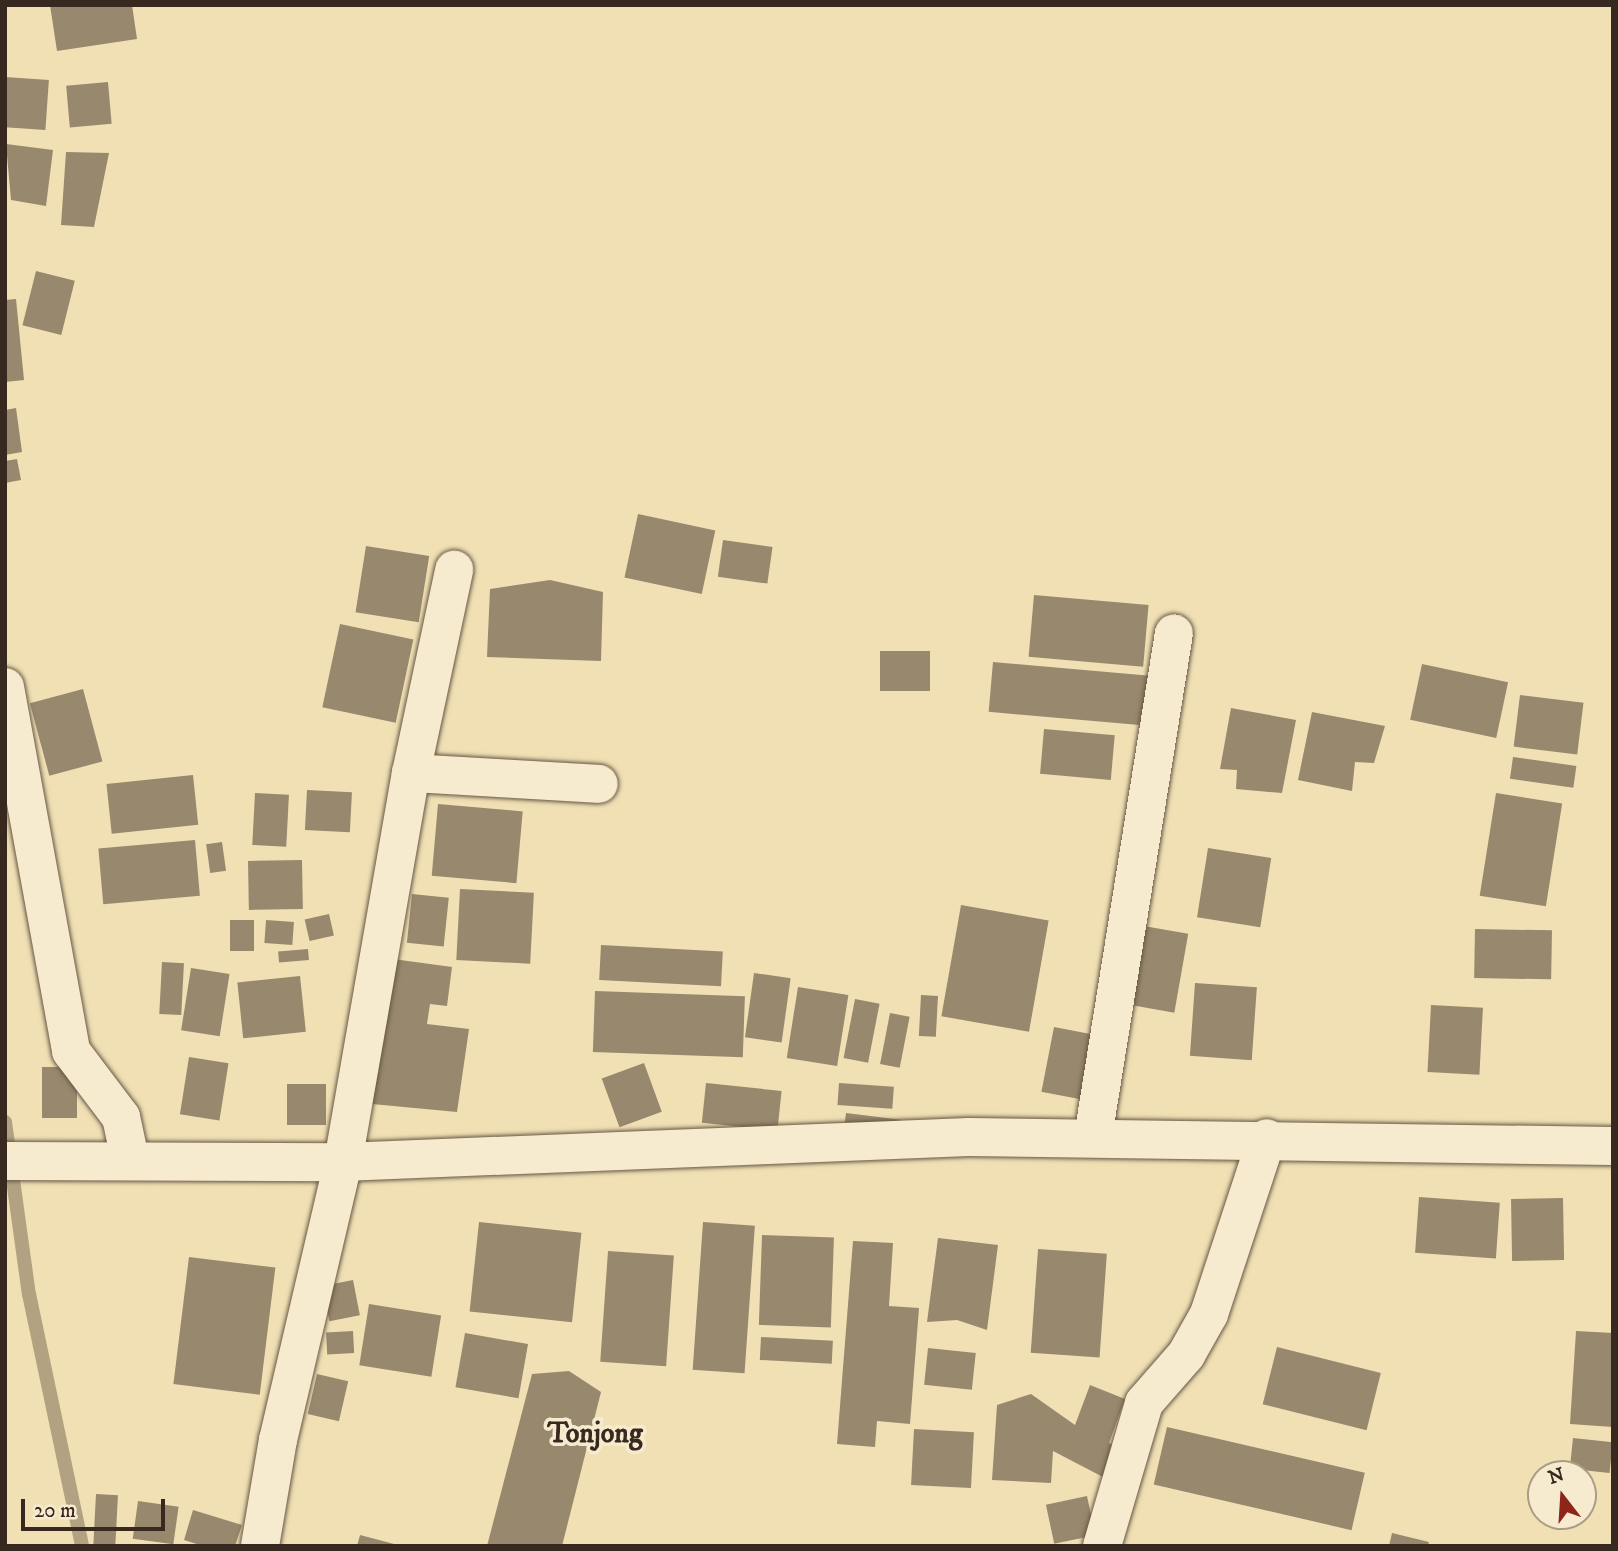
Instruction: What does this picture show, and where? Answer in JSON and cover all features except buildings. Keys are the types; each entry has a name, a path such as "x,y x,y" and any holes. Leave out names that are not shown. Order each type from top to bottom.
{"street":[{"path":"260,1546 278,1440 344,1162 411,773 454,570"},
{"path":"1093,1138 1174,633"},
{"path":"5,687 71,1051 121,1117 130,1159"},
{"path":"411,773 599,784"},
{"path":"5,1161 130,1159 344,1162 969,1137 1267,1138 1613,1146"},
{"path":"1102,1546 1144,1403 1186,1355 1209,1314 1267,1138"}],"waterway":[{"path":"5,1122 29,1294 82,1546"}],"district":[{"name":"Tonjong","path":"595,1434"}]}
